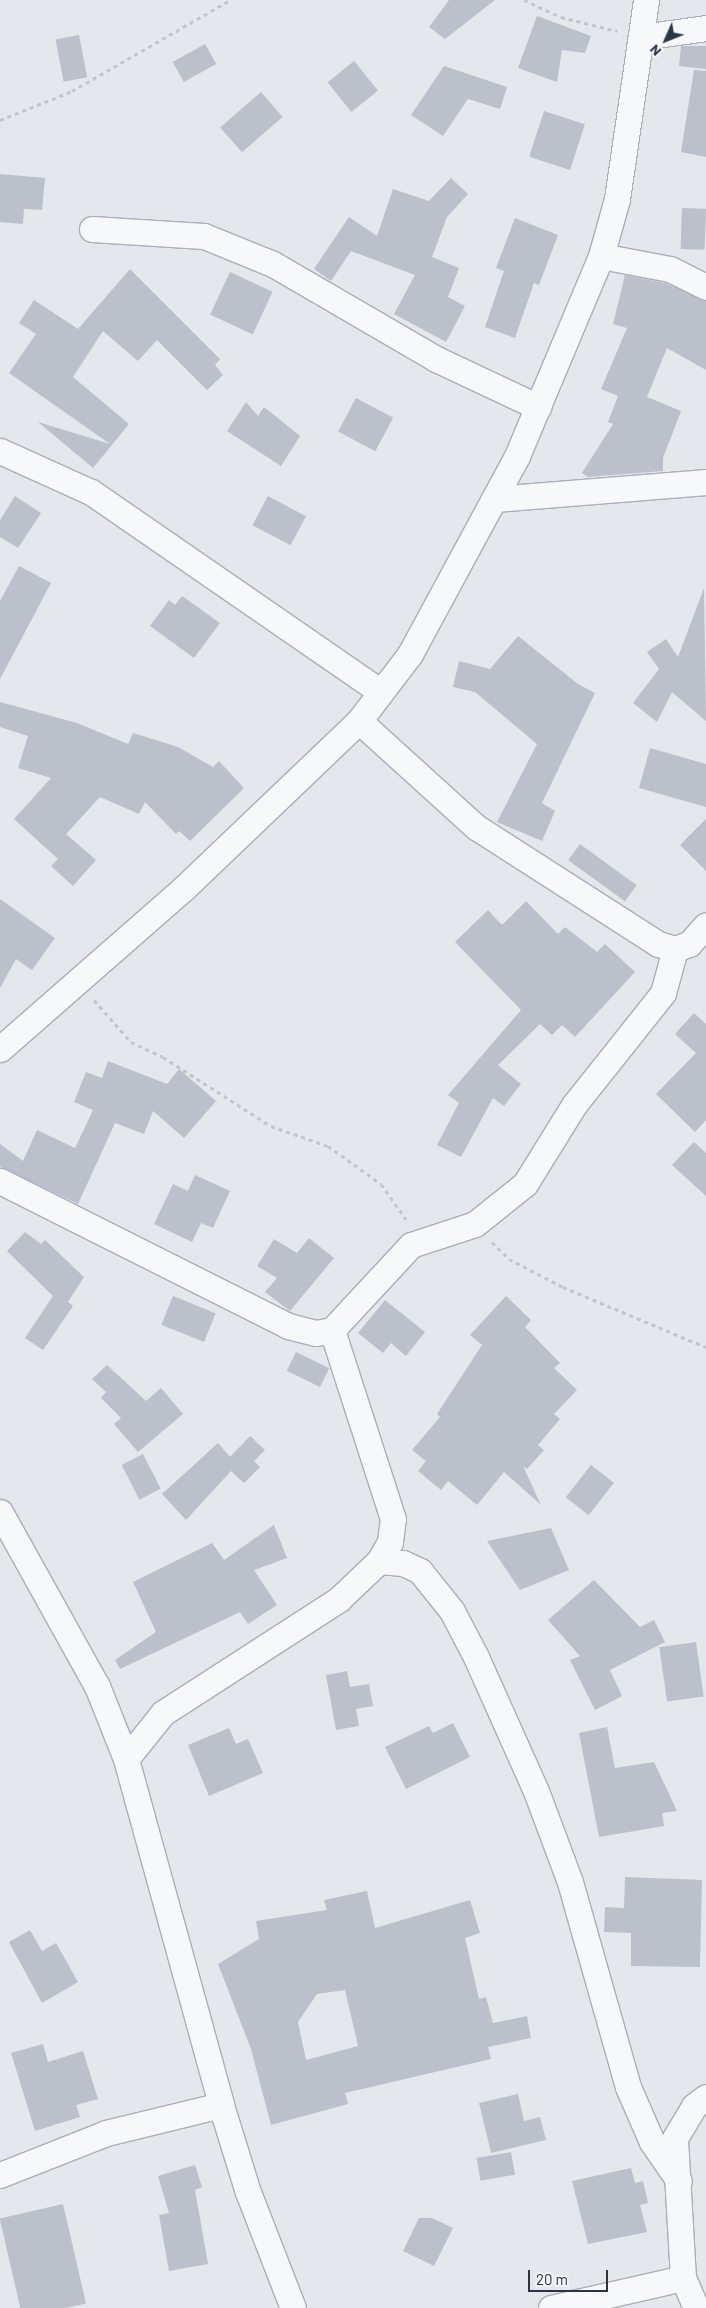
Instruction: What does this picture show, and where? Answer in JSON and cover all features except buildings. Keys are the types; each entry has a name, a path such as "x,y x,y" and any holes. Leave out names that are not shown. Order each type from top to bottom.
{"street":[{"path":"0,1049 184,888 359,721 410,654 495,500 538,407 601,256 617,199 646,0"},
{"path":"642,37 706,28"},
{"path":"92,229 204,236 273,264 436,359 538,407"},
{"path":"601,256 670,269 706,287"},
{"path":"0,451 91,492 381,692"},
{"path":"495,500 706,482"},
{"path":"359,721 476,828 608,914 675,949 689,944 706,926"},
{"path":"0,1181 288,1326 316,1333 332,1330 418,1242 475,1224 525,1184 574,1105 663,993 675,949"},
{"path":"126,1759 163,1713 339,1599 380,1561 390,1542 393,1519 332,1330"},
{"path":"0,1512 97,1686 126,1759 221,2105 248,2192 293,2308"},
{"path":"380,1561 403,1563 420,1571 452,1611 476,1657 536,1791 570,1882 628,2087 652,2142 679,2181"},
{"path":"696,2308 682,2278 679,2181 675,2138 694,2106 706,2098"},
{"path":"0,2175 106,2133 221,2105"},
{"path":"551,2308 682,2278"},
{"path":"701,2308 706,2307"}],"path":[{"path":"0,120 72,90 230,0"},
{"path":"524,0 561,17 642,37"},
{"path":"79,980 116,1031 131,1042 163,1057 271,1126 328,1146 382,1184 418,1242"},
{"path":"475,1224 509,1259 706,1347"}]}
